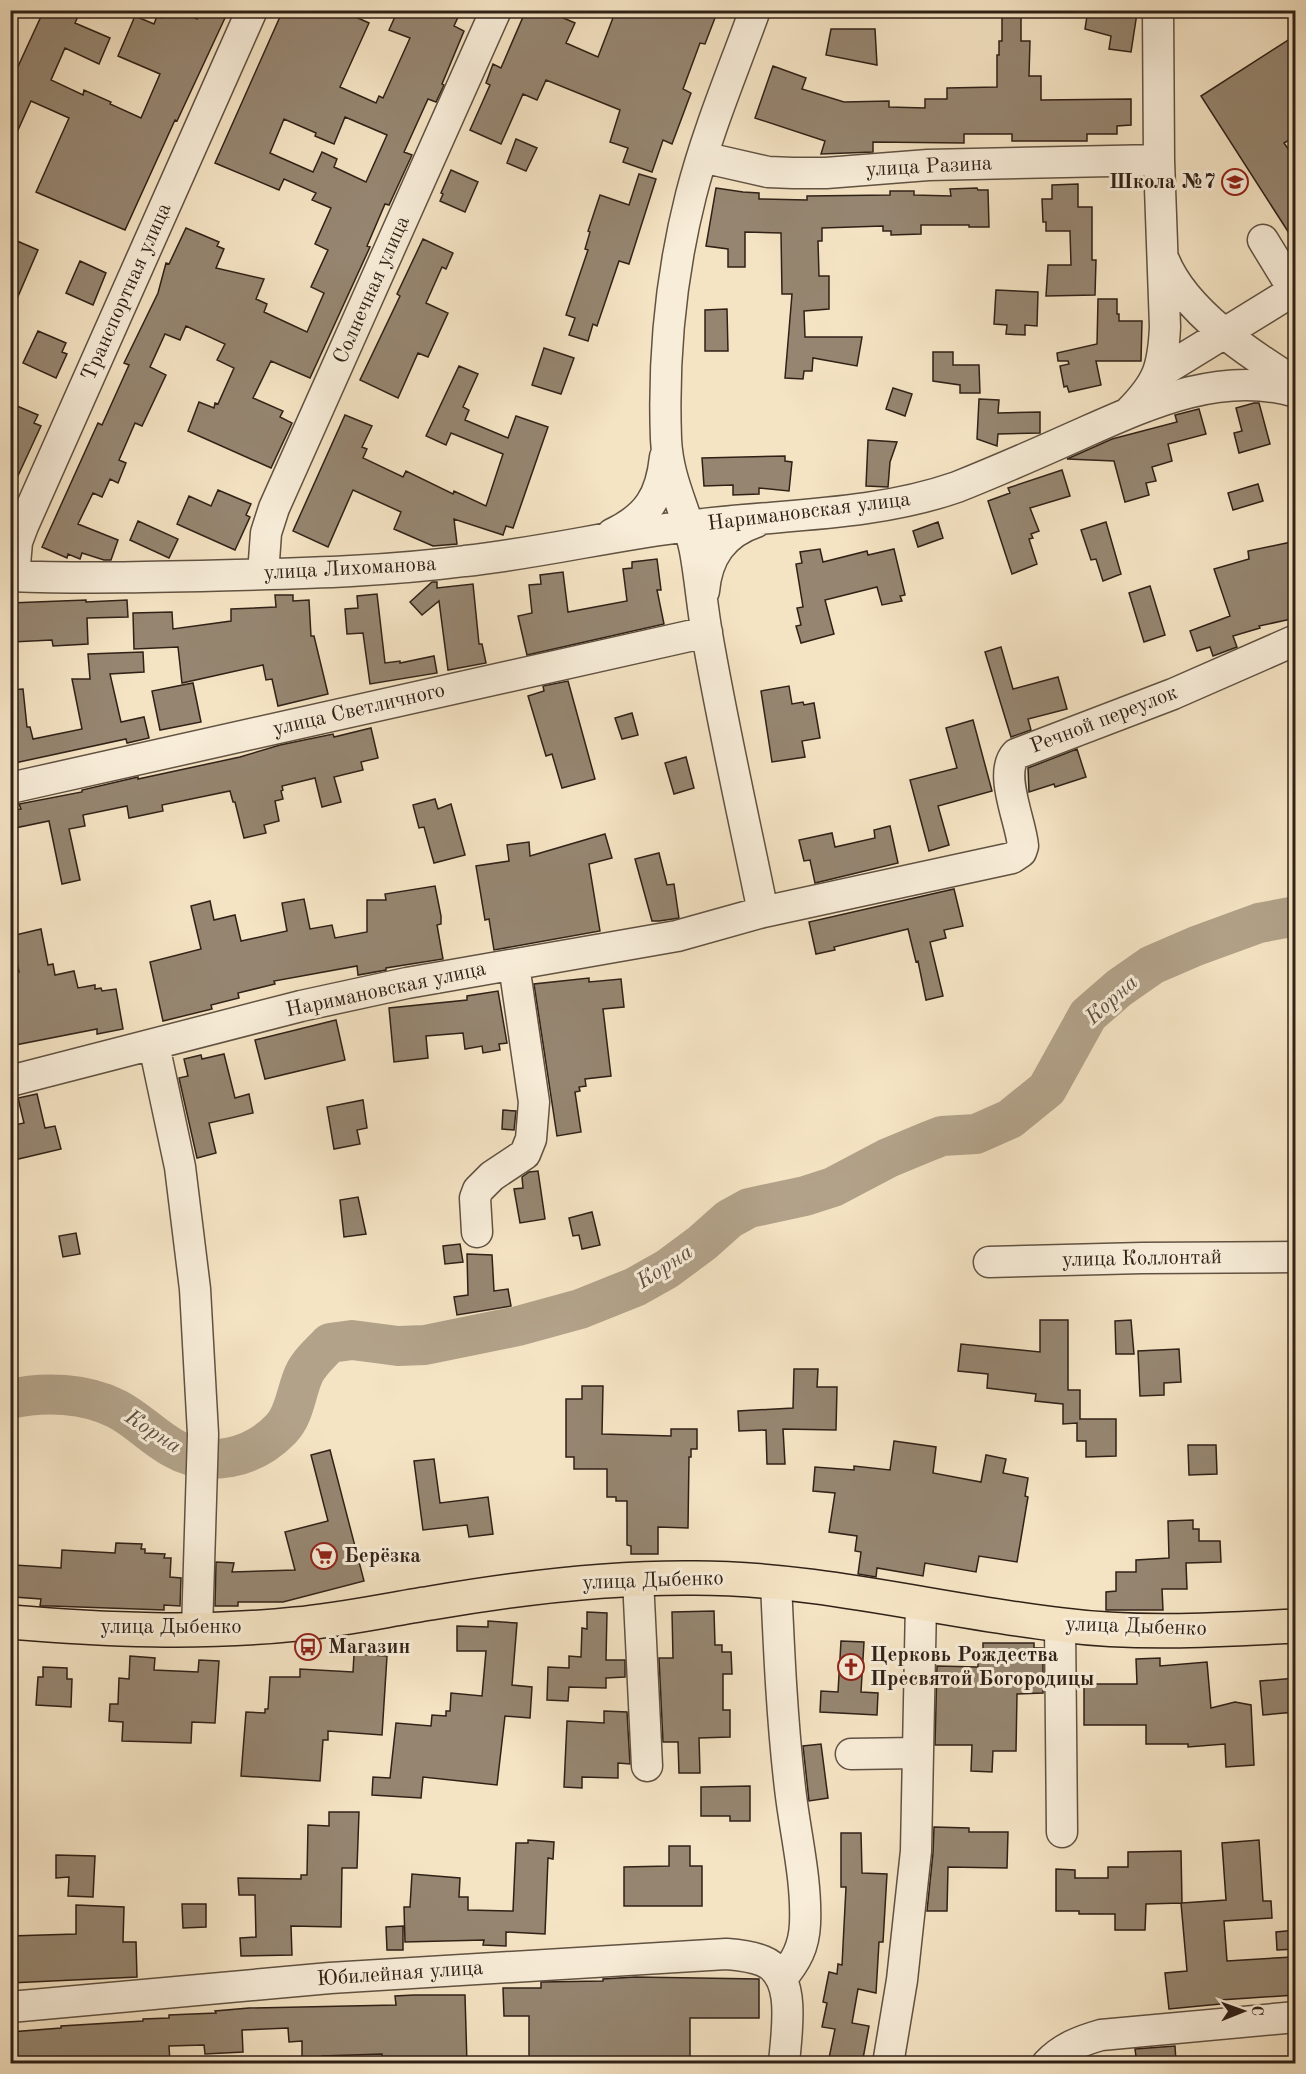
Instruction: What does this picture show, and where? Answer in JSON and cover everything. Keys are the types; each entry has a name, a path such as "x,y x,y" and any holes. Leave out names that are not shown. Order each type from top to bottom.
{"main road":[{"name":"улица Дыбенко","path":"10,1622 197,1630 298,1624 511,1591 600,1581 698,1578 776,1583 1060,1625 1154,1632 1296,1626"}],"street":[{"name":"Транспортная улица","path":"12,576 17,542 23,526 252,10"},
{"name":"Солнечная улица","path":"262,574 266,533 274,508 496,10"},
{"path":"596,541 632,524 651,504 663,476 673,288 684,226 702,158 755,10"},
{"name":"Наримановская улица","path":"1127,414 1151,387 1158,374 1164,352 1158,10"},
{"name":"улица Разина","path":"702,158 768,172 815,173 928,165 1159,160"},
{"path":"1158,374 1294,289 1263,240"},
{"name":"Наримановская улица","path":"1162,257 1179,288 1225,334 1254,357 1296,384"},
{"name":"Наримановская улица","path":"763,912 688,526 884,506 931,496 990,474 1127,414 1171,398 1221,386 1244,384 1296,392"},
{"path":"666,439 671,475 688,526"},
{"path":"703,603 708,571 724,540 741,528 766,518"},
{"name":"улица Лихоманова","path":"12,576 104,578 414,567 510,555 688,526"},
{"name":"улица Светличного","path":"10,788 707,632"},
{"name":"Речной переулок","path":"1012,858 1021,852 1023,846 1009,775 1011,760 1016,754 1163,699 1296,640"},
{"name":"Наримановская улица","path":"10,1081 301,1006 407,983 677,936 763,912 1012,858"},
{"path":"477,1232 475,1198 478,1190 492,1176 525,1154 531,1139 534,1102 514,965"},
{"path":"154,1045 180,1167 195,1289 203,1434 197,1630"},
{"name":"улица Коллонтай","path":"989,1262 1296,1257"},
{"path":"638,1579 647,1767"},
{"path":"776,1583 784,1741 804,1892 805,1925 802,1945 796,1960 782,1978 787,2004 784,2064"},
{"path":"888,2064 902,1980 914,1881 921,1603"},
{"path":"1060,1625 1062,1832"},
{"path":"851,1754 917,1753"},
{"name":"Юбилейная улица","path":"10,2007 330,1978 726,1953 763,1960 772,1966 782,1978"},
{"path":"1047,2064 1056,2054 1078,2042 1101,2035 1296,2017"}],"building":[{"path":"44,10 81,10 75,23 110,38 99,64 65,48 51,80 83,95 84,90 141,118 160,74 118,56 135,16 154,24 157,16 162,18 165,10 177,10 197,19 200,10 207,10 225,18 125,230 36,192 69,118 31,101 10,148 10,84"},
{"path":"283,10 340,10 369,23 340,87 376,103 379,96 383,98 410,38 389,30 398,10 449,10 459,15 454,26 464,31 442,84 444,85 436,102 428,99 404,152 412,155 389,205 385,204 367,246 370,247 310,378 271,361 253,398 283,411 280,417 292,423 271,468 188,431 199,402 214,408 215,403 218,404 234,368 217,360 225,344 186,326 180,340 165,334 150,367 166,375 142,426 135,423 119,460 126,463 118,483 110,479 102,497 93,493 78,524 118,540 111,560 82,553 80,559 68,554 67,558 42,547 98,423 102,425 129,365 124,363 158,293 166,263 169,264 186,228 219,242 217,246 224,249 216,268 264,279 256,299 267,304 264,312 307,332 324,293 311,287 328,250 315,244 331,208 312,200 316,193 284,179 279,190 215,163","holes":["345,117 387,135 366,182 334,167 337,159 322,152 313,172 270,153 284,119 334,144"]},
{"path":"526,10 545,10 575,23 566,43 598,57 616,10 667,10 681,16 683,10 718,10 705,44 700,43 683,89 691,93 672,144 663,140 652,172 623,162 628,148 610,142 620,110 546,80 537,100 523,94 501,144 470,130 490,85 486,83 493,64 501,68"},
{"path":"1002,10 1021,10 1021,41 1030,41 1029,76 1041,76 1041,100 1131,99 1131,125 1117,126 1117,134 1087,134 1087,141 1012,141 1012,134 964,134 964,143 873,142 873,152 821,154 825,141 755,118 773,66 806,78 802,89 844,102 889,101 889,107 925,108 925,99 947,99 947,88 997,87 997,55 999,55 999,41 1002,41"},
{"path":"1088,10 1123,10 1137,13 1131,52 1109,49 1111,36 1085,29"},
{"path":"831,29 875,29 877,65 826,55"},
{"path":"1296,35 1296,136 1284,143 1296,160 1296,244 1201,96"},
{"path":"516,139 537,148 526,171 507,163"},
{"path":"451,170 478,182 465,212 440,201"},
{"path":"639,174 656,179 629,264 619,261 597,326 593,324 588,341 569,335 575,318 566,315 588,250 585,249 590,232 588,231 600,195 629,205"},
{"path":"1078,184 1078,207 1092,207 1092,260 1096,260 1095,295 1046,296 1048,265 1071,265 1070,231 1046,231 1046,222 1043,222 1042,199 1052,199 1052,185"},
{"path":"716,188 759,193 759,199 807,200 807,196 890,195 890,191 914,191 914,195 951,196 950,189 977,188 988,190 989,227 921,225 921,234 891,235 891,231 883,231 883,226 822,228 822,241 818,241 819,276 829,276 829,309 804,311 805,337 862,337 857,366 813,358 812,371 804,371 803,379 785,378 792,294 782,294 781,233 745,232 745,267 728,267 728,249 706,246"},
{"path":"10,238 38,250 10,315"},
{"path":"423,239 453,253 446,269 442,267 426,303 448,313 428,357 418,353 398,398 360,380 400,296 397,294"},
{"path":"80,261 106,273 93,305 66,293"},
{"path":"996,290 1038,292 1037,326 1025,325 1025,335 1006,334 1007,325 994,324"},
{"path":"1098,299 1117,299 1119,321 1142,321 1141,361 1096,361 1101,385 1069,392 1067,386 1064,387 1060,366 1069,364 1068,361 1058,361 1057,353 1097,344"},
{"path":"727,309 728,351 705,351 705,310"},
{"path":"38,331 66,343 62,352 67,354 56,378 23,363"},
{"path":"544,348 574,358 561,394 532,385"},
{"path":"933,352 953,352 953,365 979,365 980,393 960,393 960,385 933,381"},
{"path":"459,366 478,374 463,407 469,410 465,420 508,438 516,416 548,427 513,528 506,526 503,535 454,519 457,544 433,546 394,529 401,512 353,490 328,547 293,531 345,415 372,426 362,447 367,449 363,458 403,477 406,471 453,494 454,491 486,506 503,454 451,433 446,445 426,436"},
{"path":"893,388 912,394 905,416 886,409"},
{"path":"979,399 999,400 998,413 1040,412 1040,433 998,434 997,446 977,439"},
{"path":"10,403 38,415 34,423 41,426 10,493"},
{"path":"1259,403 1270,444 1239,453 1234,433 1242,431 1236,408"},
{"path":"1199,409 1206,434 1168,444 1172,461 1152,467 1156,481 1146,483 1149,495 1125,502 1114,461 1067,459 1112,439 1177,422 1175,415"},
{"path":"868,440 897,442 890,462 888,487 866,486"},
{"path":"785,456 785,461 792,462 789,491 759,488 759,494 733,495 733,485 704,486 702,458"},
{"path":"1062,470 1070,496 1030,508 1039,531 1031,534 1033,538 1029,539 1037,564 1012,574 988,501 1010,493 1008,488"},
{"path":"1258,484 1263,501 1233,510 1228,493"},
{"path":"218,490 251,504 246,515 250,517 235,550 177,524 189,496 211,506"},
{"path":"138,521 178,539 169,558 130,540"},
{"path":"938,522 943,538 918,547 913,531"},
{"path":"1106,522 1121,574 1103,581 1096,559 1091,560 1081,530"},
{"path":"1296,541 1296,618 1259,626 1260,628 1233,636 1237,647 1213,656 1210,647 1197,651 1190,631 1230,616 1214,569 1249,559 1248,551"},
{"path":"820,549 823,562 867,551 868,555 894,549 905,595 900,596 902,601 882,605 877,587 825,600 834,634 801,643 796,626 801,625 797,608 803,607 796,564 802,563 800,552"},
{"path":"657,559 661,590 657,590 664,624 527,655 518,616 532,613 529,585 541,584 540,575 563,572 568,612 627,601 623,569 632,568 632,562"},
{"path":"432,582 437,582 437,588 473,584 479,644 482,644 486,663 448,670 439,601 422,615 410,602"},
{"path":"1150,586 1165,635 1144,642 1129,593"},
{"path":"377,594 385,663 400,661 400,663 434,656 437,673 370,684 363,633 347,634 345,609 358,608 357,596"},
{"path":"275,595 293,595 293,601 309,600 311,636 314,636 328,694 278,706 272,679 266,680 263,665 182,683 178,647 134,649 133,613 172,612 173,629 231,621 231,609 276,607"},
{"path":"86,600 86,602 127,600 128,617 87,618 88,644 53,646 52,640 12,642 10,603"},
{"path":"1001,647 1013,689 1058,677 1067,709 1028,719 1031,730 1011,737 985,652"},
{"path":"143,652 144,672 110,674 121,722 144,717 149,738 127,743 126,739 10,764 10,690 23,689 27,727 30,727 33,739 82,729 72,679 90,679 88,654"},
{"path":"568,681 595,779 562,788 552,754 546,756 528,696 544,691 543,686"},
{"path":"193,683 201,722 160,730 152,691"},
{"path":"789,686 792,704 814,703 820,738 802,741 805,757 772,762 761,691"},
{"path":"632,713 638,735 622,739 615,718"},
{"path":"973,720 992,791 938,806 949,845 929,851 910,780 957,768 946,728"},
{"path":"371,728 378,758 361,762 363,770 334,777 341,802 322,807 315,778 282,786 283,799 275,801 279,821 264,825 266,833 244,838 230,791 162,805 163,811 129,818 127,806 83,815 85,826 69,829 80,880 62,884 49,821 10,829 10,811 21,809 19,804 240,757 280,745 333,734 334,737"},
{"path":"1077,749 1086,777 1029,792 1028,768"},
{"path":"686,757 694,788 674,794 665,763"},
{"path":"435,799 438,809 451,804 465,855 434,863 424,827 419,828 413,805"},
{"path":"890,826 898,863 815,883 810,860 804,861 799,840 832,833 835,847 875,838 874,830"},
{"path":"605,834 612,858 589,864 600,931 494,950 489,919 485,920 476,866 509,861 507,845 529,842 530,856"},
{"path":"659,853 667,885 674,884 679,918 652,921 635,859"},
{"path":"435,886 441,916 441,924 437,925 443,959 358,975 357,966 274,981 275,984 238,993 239,998 211,1005 212,1009 163,1021 150,962 201,949 191,906 210,901 214,920 235,915 241,941 287,931 282,903 304,899 310,929 332,925 335,938 367,932 367,900 386,900 385,894"},
{"path":"954,889 963,926 944,930 946,938 930,942 943,996 926,1000 918,961 916,962 908,929 834,947 835,950 816,954 809,922"},
{"path":"41,929 48,965 53,964 55,975 74,971 78,988 95,985 95,989 101,988 102,991 116,989 123,1029 97,1034 97,1029 10,1046 10,997 15,996 10,974 19,972 11,936"},
{"path":"589,978 589,982 621,979 624,1007 603,1009 611,1076 585,1079 586,1086 579,1087 580,1091 575,1092 581,1132 557,1136 534,984"},
{"path":"498,991 507,1043 499,1044 500,1050 483,1053 482,1046 465,1049 463,1033 426,1036 428,1058 394,1062 389,1008 467,1000 467,996"},
{"path":"336,1020 345,1060 265,1079 255,1040"},
{"path":"224,1054 235,1098 249,1094 253,1113 209,1123 216,1153 197,1158 179,1078 188,1076 184,1059 201,1055 202,1059"},
{"path":"37,1094 45,1128 55,1126 61,1149 10,1161 10,1126 24,1123 18,1098"},
{"path":"363,1100 367,1128 357,1130 360,1144 334,1149 327,1107"},
{"path":"503,1110 516,1111 514,1130 502,1129"},
{"path":"538,1171 545,1219 520,1223 514,1189 523,1188 522,1177 529,1172"},
{"path":"358,1197 366,1234 344,1237 340,1200"},
{"path":"592,1212 600,1245 582,1249 579,1235 573,1236 569,1218"},
{"path":"76,1233 80,1254 63,1257 59,1236"},
{"path":"460,1244 463,1262 445,1264 443,1246"},
{"path":"467,1254 492,1255 494,1291 508,1289 511,1306 457,1315 454,1297 468,1295"},
{"path":"1040,1320 1068,1320 1068,1390 1080,1390 1080,1419 1116,1419 1116,1456 1086,1457 1086,1441 1077,1441 1077,1423 1063,1424 1063,1404 1035,1401 1036,1394 987,1388 988,1374 958,1371 961,1344 1040,1352"},
{"path":"1131,1320 1134,1354 1116,1354 1115,1321"},
{"path":"1179,1349 1181,1382 1164,1383 1164,1395 1140,1396 1138,1351"},
{"path":"794,1369 818,1369 817,1387 837,1387 836,1430 783,1429 785,1464 767,1464 766,1430 739,1431 738,1411 793,1408"},
{"path":"582,1386 603,1386 602,1434 671,1436 671,1429 697,1429 697,1449 691,1449 691,1457 689,1457 688,1528 658,1527 658,1554 631,1554 631,1546 627,1545 627,1501 616,1501 616,1497 607,1497 607,1469 574,1469 574,1457 566,1457 566,1399 582,1399"},
{"path":"894,1441 936,1447 933,1473 981,1482 986,1455 1006,1459 1003,1473 1028,1478 1025,1496 1028,1497 1017,1562 979,1556 976,1572 925,1563 923,1576 877,1568 876,1577 858,1574 861,1552 855,1551 857,1536 829,1532 835,1493 813,1491 815,1467 854,1470 854,1466 890,1470"},
{"path":"1188,1445 1216,1445 1217,1474 1189,1475"},
{"path":"330,1450 364,1581 283,1602 238,1602 238,1606 215,1606 216,1562 234,1563 232,1572 295,1570 285,1532 328,1521 311,1455"},
{"path":"434,1459 440,1503 488,1497 493,1534 469,1537 467,1525 423,1530 414,1461"},
{"path":"1193,1520 1193,1529 1199,1529 1199,1541 1220,1541 1221,1562 1186,1563 1187,1589 1162,1589 1163,1610 1106,1610 1106,1592 1116,1591 1116,1572 1136,1572 1136,1560 1169,1558 1168,1521"},
{"path":"116,1543 142,1544 141,1549 145,1549 145,1553 165,1554 164,1558 171,1558 170,1577 181,1578 180,1606 164,1605 164,1610 40,1606 41,1599 14,1597 15,1565 61,1568 62,1550 115,1553"},
{"path":"714,1611 715,1645 722,1645 722,1652 731,1652 732,1674 723,1674 723,1710 730,1710 730,1737 699,1738 700,1773 679,1773 678,1742 663,1742 659,1658 673,1658 672,1612"},
{"path":"587,1612 607,1613 606,1660 625,1660 625,1677 606,1678 606,1688 569,1687 568,1701 547,1700 548,1667 569,1668 569,1656 581,1657 582,1628 587,1629"},
{"path":"488,1621 517,1623 512,1685 532,1687 530,1718 505,1716 497,1785 423,1777 421,1798 372,1795 373,1777 390,1778 396,1723 431,1726 432,1715 446,1716 446,1711 450,1711 451,1693 482,1696 486,1651 457,1651 457,1626 488,1627"},
{"name":"Церковь Рождества Пресвятой Богородицы","path":"841,1641 864,1642 861,1692 878,1693 877,1715 820,1712 821,1691 838,1692"},
{"path":"983,1643 1034,1643 1034,1648 1043,1648 1043,1693 1017,1694 1016,1751 993,1751 992,1772 971,1771 972,1745 935,1745 937,1666 978,1667 978,1661 983,1661"},
{"path":"354,1654 387,1656 382,1735 328,1731 328,1740 323,1740 320,1781 241,1776 246,1712 265,1713 265,1709 268,1709 270,1677 300,1677 300,1669 353,1672"},
{"path":"130,1656 155,1658 154,1670 198,1672 199,1660 219,1661 215,1723 192,1722 191,1743 122,1741 123,1722 109,1721 110,1704 118,1704 119,1678 129,1679"},
{"path":"1160,1658 1160,1666 1207,1662 1211,1708 1235,1702 1251,1705 1254,1765 1226,1767 1225,1744 1188,1747 1188,1744 1146,1744 1146,1725 1084,1725 1084,1684 1137,1684 1136,1659"},
{"path":"43,1667 67,1668 67,1679 72,1679 71,1707 36,1705 38,1677 43,1677"},
{"path":"1296,1678 1296,1712 1263,1715 1260,1681"},
{"path":"604,1711 627,1712 630,1764 618,1763 618,1778 582,1777 582,1788 564,1787 567,1721 604,1723"},
{"path":"821,1744 828,1798 809,1801 803,1746"},
{"path":"750,1786 750,1821 730,1821 730,1816 701,1816 701,1787"},
{"path":"329,1812 359,1812 357,1868 342,1868 341,1927 291,1926 292,1955 241,1956 240,1938 256,1937 255,1895 239,1895 238,1878 301,1879 301,1875 307,1875 308,1825 329,1826"},
{"path":"934,1827 969,1828 969,1832 1008,1832 1007,1868 948,1867 947,1911 927,1911"},
{"path":"841,1833 861,1833 862,1873 887,1874 883,1942 879,1942 876,1993 858,1989 852,2023 869,2026 862,2064 843,2064 843,2060 829,2058 835,2029 822,2027 827,2003 823,2002 829,1972 837,1974 838,1964 842,1965 846,1887 841,1887"},
{"path":"528,1840 554,1842 553,1859 548,1858 545,1934 506,1932 506,1946 483,1945 484,1940 405,1942 404,1907 410,1907 412,1874 460,1878 459,1897 468,1897 468,1910 513,1911 516,1843 528,1843"},
{"path":"1259,1840 1263,1901 1271,1901 1272,1918 1224,1921 1227,1961 1292,1957 1295,1995 1220,2000 1220,2004 1169,2009 1165,1973 1187,1971 1181,1903 1146,1904 1145,1930 1115,1930 1115,1914 1079,1914 1079,1911 1056,1911 1056,1869 1075,1870 1075,1878 1108,1878 1108,1867 1128,1867 1128,1852 1181,1851 1182,1903 1226,1900 1222,1843"},
{"path":"669,1846 690,1846 690,1866 702,1866 702,1906 624,1906 624,1867 669,1866"},
{"path":"56,1855 95,1856 93,1897 68,1896 69,1877 56,1878"},
{"path":"182,1904 206,1904 206,1927 183,1928"},
{"path":"76,1905 124,1907 123,1942 136,1942 137,1977 10,1983 10,1936 76,1934"},
{"path":"403,1926 403,1950 387,1950 386,1927"},
{"path":"1296,1930 1296,1949 1277,1950 1276,1932"},
{"path":"635,1977 759,1979 759,2018 690,2018 690,2064 630,2064 630,2061 551,2064 551,2062 529,2063 529,2016 504,2016 503,1988 541,1988 541,1982 603,1981 603,1979"},
{"path":"465,1995 467,2064 383,2064 382,2054 322,2056 322,2064 302,2064 302,2041 289,2042 288,2028 242,2030 243,2052 205,2054 204,2045 169,2046 170,2063 10,2064 10,2032 143,2021 143,2019 169,2018 169,2015 216,2013 215,2011 249,2008 396,2005 395,1996"},
{"path":"1175,2046 1176,2062 1137,2064 1135,2049"}],"waterway":[{"name":"Корна","path":"10,1399 51,1394 92,1400 125,1413 166,1444 187,1454 216,1459 244,1453 270,1439 286,1423 306,1370 330,1343 352,1340 398,1346 425,1345 518,1326 580,1309 635,1287 667,1269 729,1219 749,1208 805,1196 833,1187 888,1158 942,1136 976,1134 1010,1119 1047,1089 1088,1015 1119,988 1152,965 1196,946 1259,923 1296,916"}],"place":[{"name":"Школа №7","path":"1235,182"},
{"name":"Берёзка","path":"324,1556"},
{"name":"Магазин","path":"308,1647"},
{"name":"Церковь Рождества Пресвятой Богородицы","path":"851,1667"}]}
